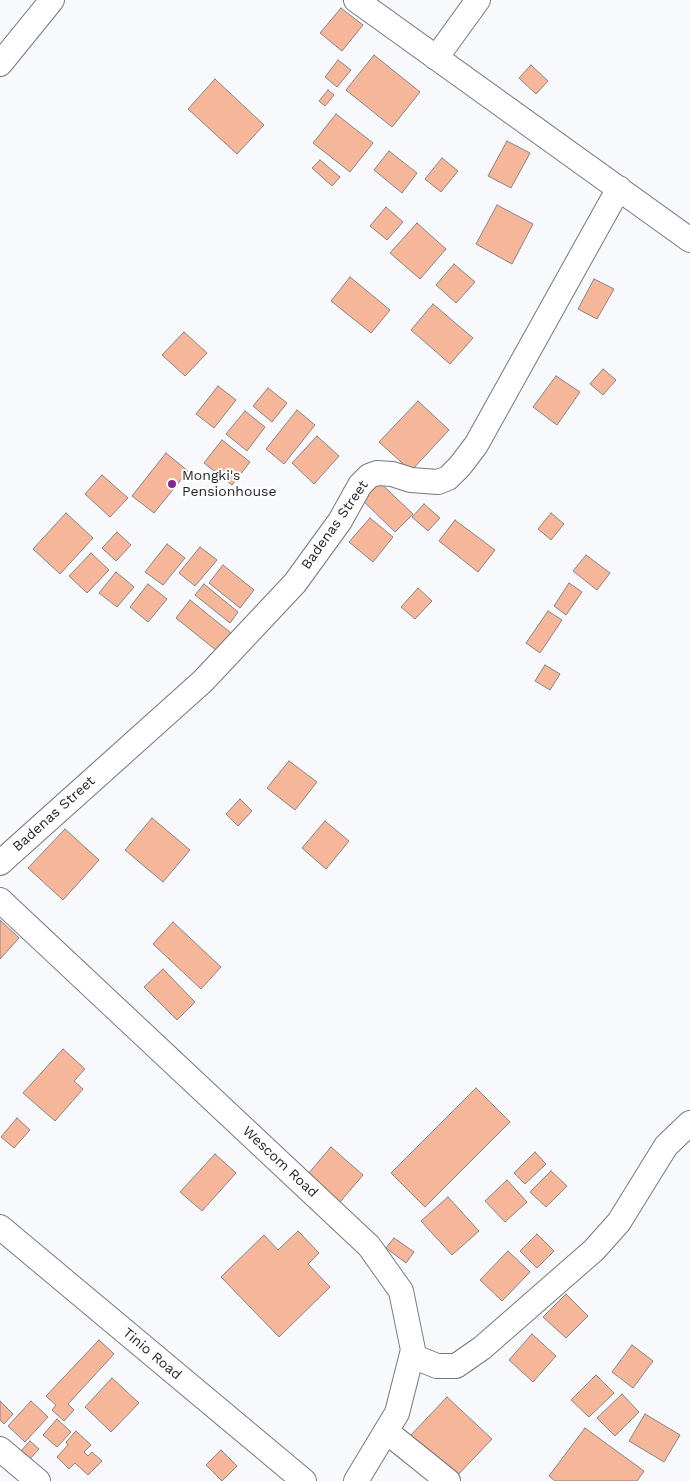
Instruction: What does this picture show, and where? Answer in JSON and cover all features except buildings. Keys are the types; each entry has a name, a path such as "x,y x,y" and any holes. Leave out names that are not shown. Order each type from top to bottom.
{"street":[{"path":"0,64 52,0"},
{"path":"356,0 690,240"},
{"path":"436,58 478,0"},
{"name":"Badenas Street","path":"0,863 203,681 295,583 340,521 360,485 369,476 377,473 392,474 411,480 438,482 448,478 460,466 481,437 620,188"},
{"name":"Wescom Road","path":"0,900 369,1246 402,1291 413,1350 412,1356 397,1413 356,1481"},
{"path":"412,1356 437,1366 456,1366 482,1348 594,1250 619,1222 666,1146 690,1123"},
{"name":"Tinio Road","path":"0,1227 304,1481"},
{"path":"387,1432 448,1481"},
{"path":"0,1449 38,1481"}],"place":[{"name":"Mongki's Pensionhouse","path":"172,484"}]}
